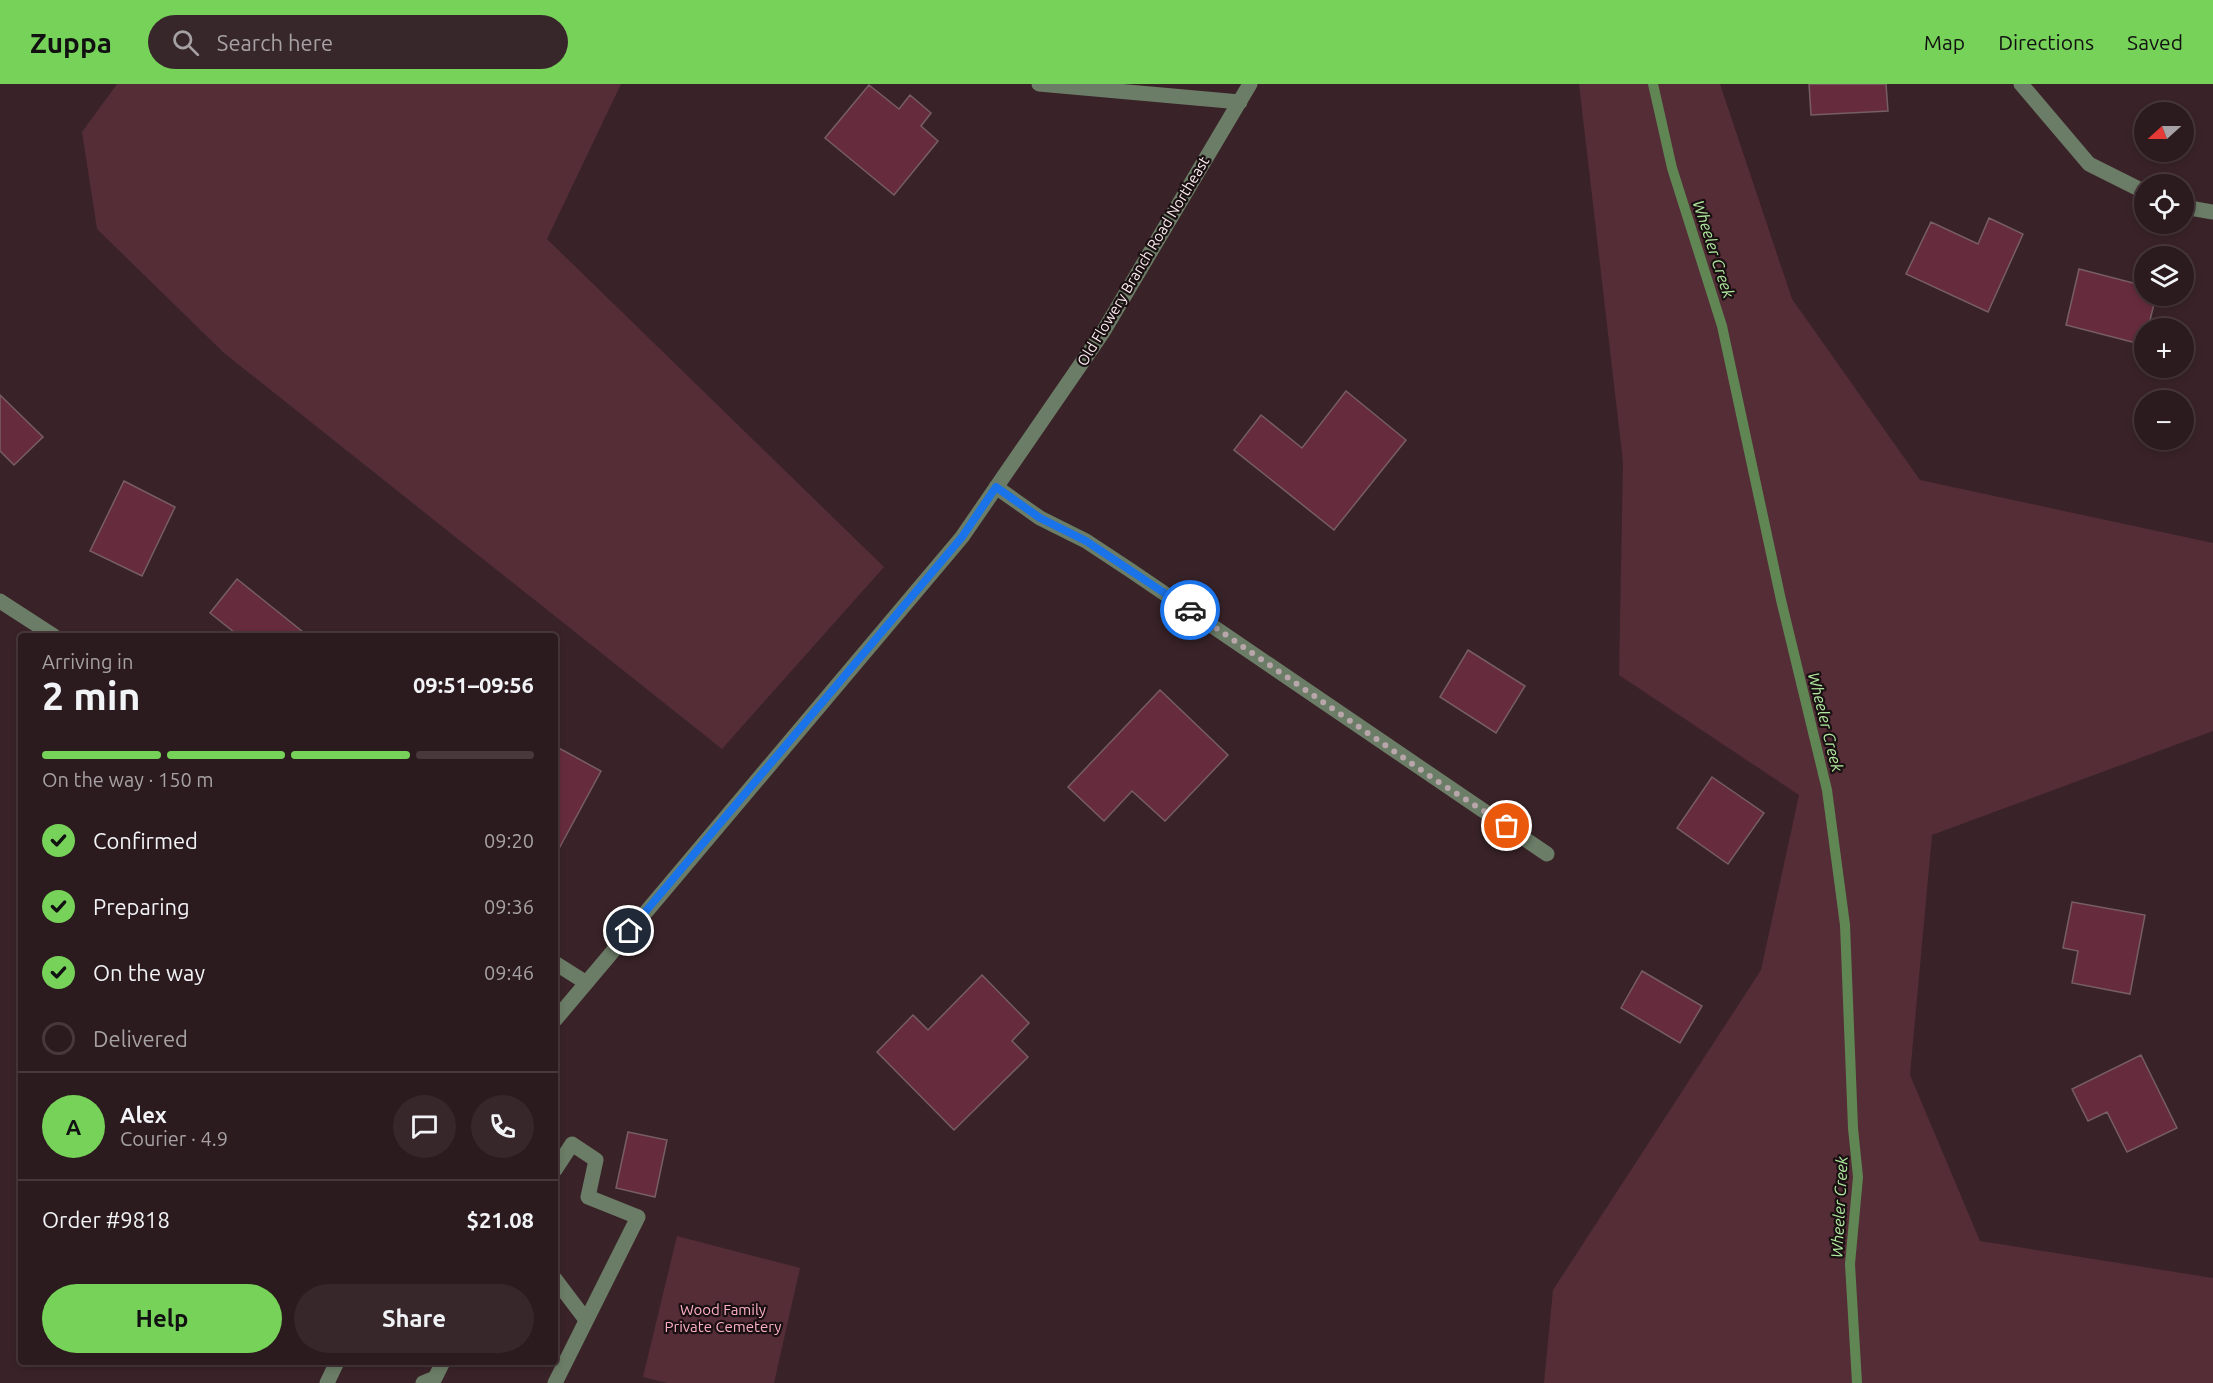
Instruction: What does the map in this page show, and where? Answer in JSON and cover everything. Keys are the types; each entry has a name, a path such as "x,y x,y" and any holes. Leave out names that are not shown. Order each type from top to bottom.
{"street":[{"path":"1039,84 1240,102"},
{"name":"Old Flowery Branch Road Northeast","path":"558,1016 962,537 1103,332 1250,84"},
{"path":"2021,84 2089,164 2134,186"},
{"path":"2194,209 2213,212"},
{"path":"996,487 1040,518 1086,541 1130,570 1547,854"},
{"path":"0,601 49,633"},
{"path":"558,965 585,982"},
{"path":"555,1383 638,1217 588,1197 596,1160 572,1144 558,1165"},
{"path":"558,1283 586,1320"},
{"path":"327,1383 336,1365"},
{"path":"423,1383 435,1378 442,1365"}],"green space":[{"path":"117,84 621,84 547,239 884,567 722,749 224,353 97,229 82,132"},
{"path":"1579,84 1720,84 1792,299 1920,480 2213,543 2213,731 1932,835 1910,1075 1980,1241 2213,1278 2213,1383 1544,1383 1553,1290 1761,970 1799,795 1619,675 1623,462"},
{"name":"Wood Family Private Cemetery","path":"677,1236 800,1268 774,1383 667,1383 643,1377"}],"building":[{"path":"1809,84 1886,84 1888,111 1811,115"},
{"path":"869,85 899,109 910,95 931,113 921,126 938,141 894,195 825,138"},
{"path":"1989,218 2023,234 1988,312 1906,274 1931,222 1978,244"},
{"path":"2079,269 2134,283 2134,306 2154,306 2150,318 2134,318 2134,342 2066,325"},
{"path":"1346,391 1406,440 1334,530 1234,450 1261,415 1302,448"},
{"path":"0,395 43,437 14,465 0,451"},
{"path":"124,481 175,507 142,576 90,551"},
{"path":"237,579 304,633 235,633 210,613"},
{"path":"1468,650 1525,686 1496,733 1440,697"},
{"path":"1160,690 1228,755 1165,821 1132,791 1104,821 1068,787"},
{"path":"558,748 601,771 558,850"},
{"path":"1712,777 1764,813 1728,864 1677,828"},
{"path":"2072,902 2145,915 2130,994 2072,983 2078,951 2063,948"},
{"path":"1642,971 1702,1006 1680,1043 1621,1008"},
{"path":"982,975 1029,1023 1012,1041 1028,1057 954,1130 877,1052 913,1015 928,1030"},
{"path":"2141,1055 2177,1128 2127,1152 2107,1112 2088,1121 2072,1089"},
{"path":"628,1132 667,1140 655,1197 616,1188"}],"waterway":[{"name":"Wheeler Creek","path":"1653,84 1672,168 1722,326 1781,600 1827,790 1845,925 1853,1128 1858,1177 1850,1264 1857,1383"}],"way so far":[{"path":"1190,610 1437,781 1507,826"}],"route":[{"path":"629,931 962,537 996,487 1040,518 1086,541 1190,610"}]}
